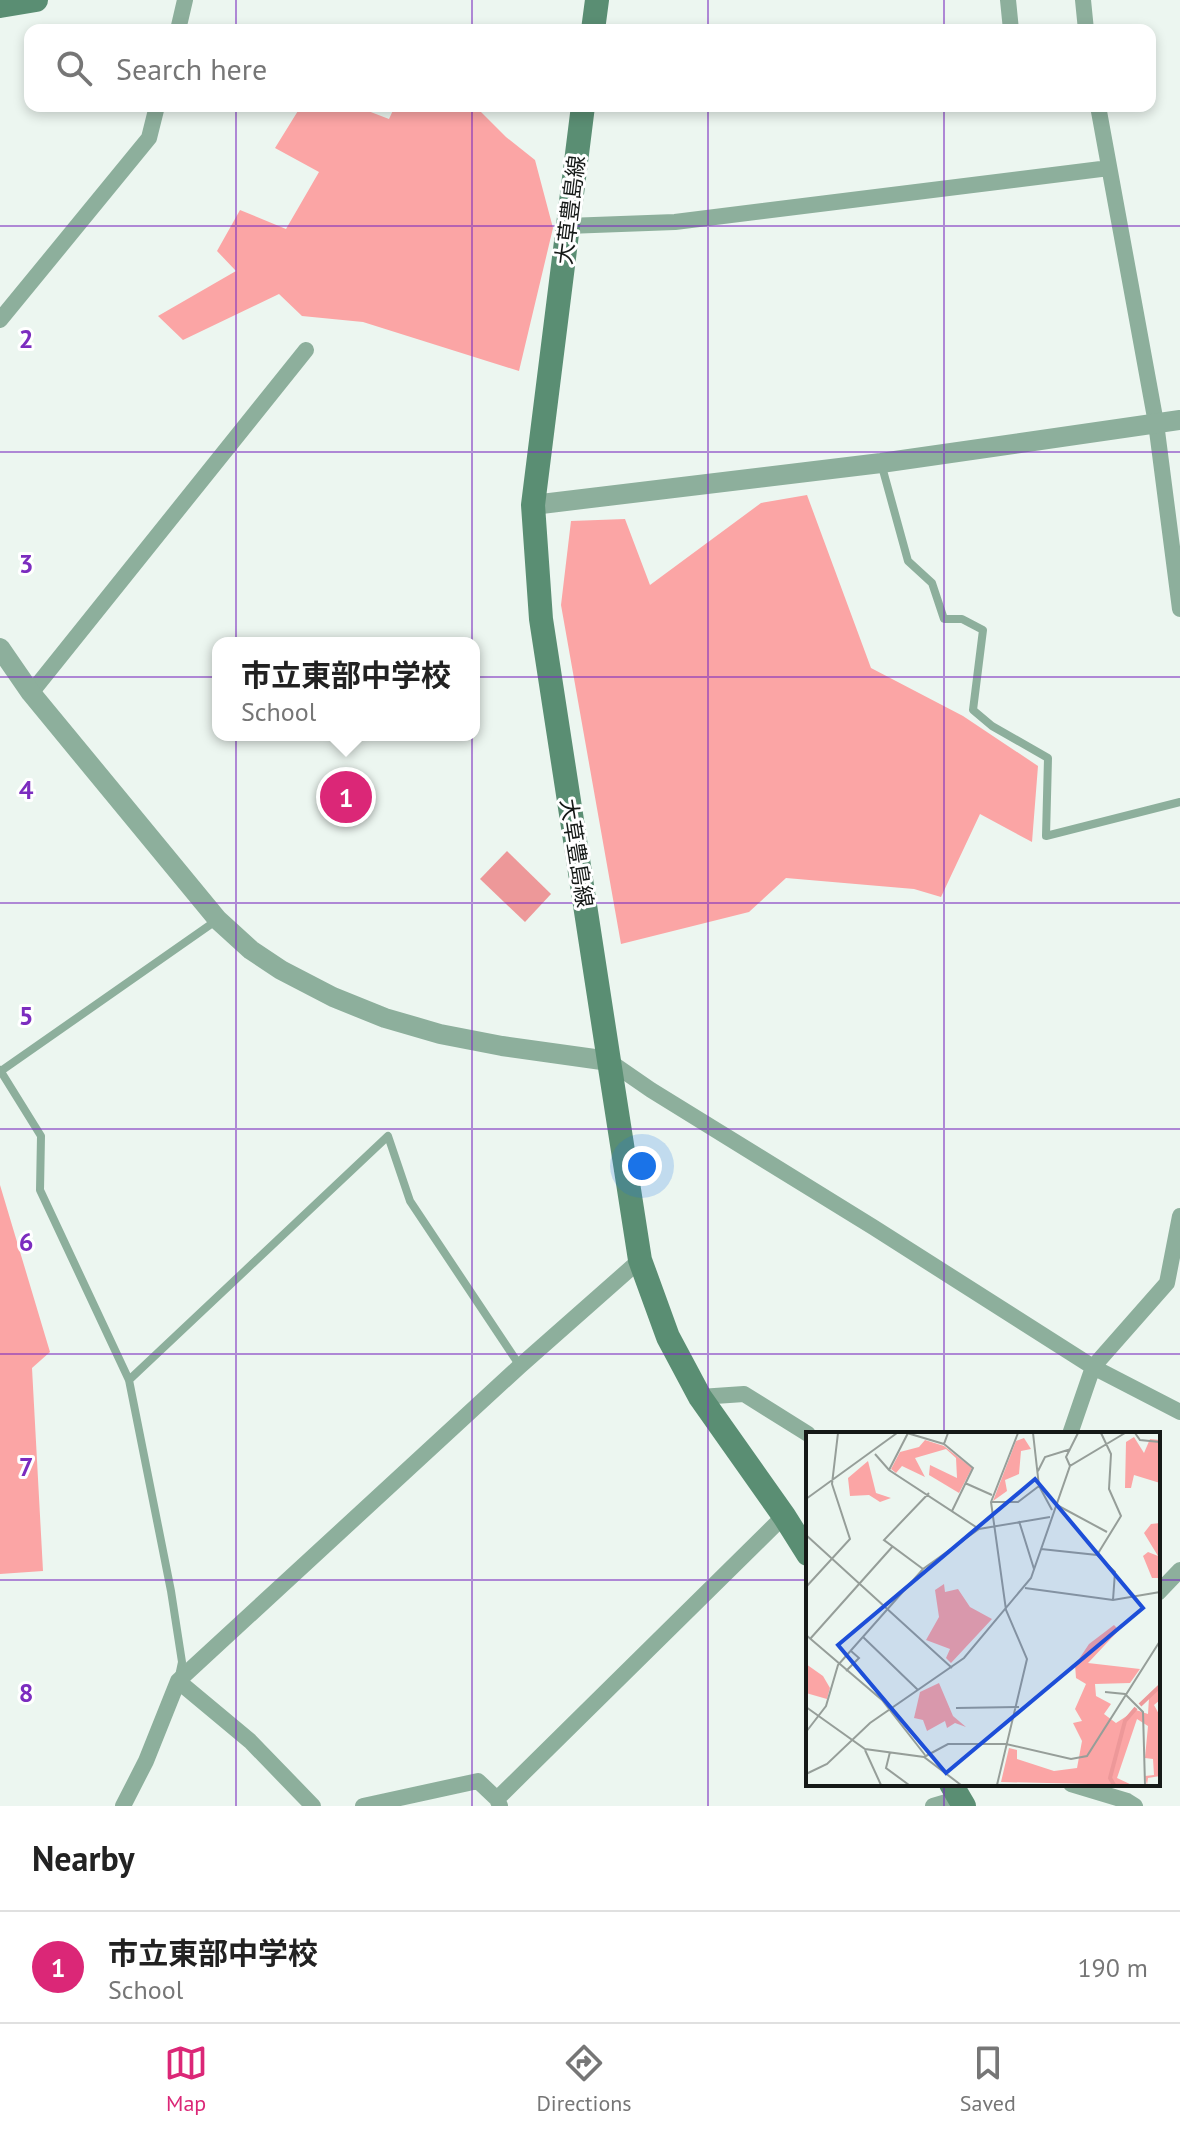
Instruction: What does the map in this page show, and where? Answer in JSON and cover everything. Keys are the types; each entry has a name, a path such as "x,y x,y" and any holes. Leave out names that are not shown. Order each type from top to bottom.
{"main road":[{"path":"0,6 36,0"},
{"path":"594,24 597,0"},
{"name":"大草豊島線","path":"582,112 533,505 541,619 609,1061 640,1260 668,1337 700,1397 806,1551"}],"street":[{"path":"179,24 185,0"},
{"path":"1008,0 1010,24"},
{"path":"1083,0 1085,24"},
{"path":"0,320 149,138 156,112"},
{"path":"1099,112 1156,423 1180,609"},
{"path":"567,226 675,222 1109,168"},
{"path":"31,693 306,350"},
{"path":"533,505 881,463 1180,420"},
{"path":"0,648 31,693 218,920 251,950 281,970 333,997 385,1018 440,1034 609,1061 1093,1367 1180,1412"},
{"path":"1071,1432 1093,1367 1174,1281 1180,1216"},
{"path":"123,1806 146,1761 178,1681 520,1366 640,1260"},
{"path":"700,1397 744,1394 806,1433"},
{"path":"363,1806 478,1781 498,1802 784,1516"},
{"path":"1160,1591 1180,1570"},
{"path":"178,1681 250,1741 313,1806"},
{"path":"1077,1786 1131,1804"},
{"path":"933,1806 958,1796"}],"lane":[{"path":"881,463 908,561 932,583 944,619 962,619 983,630 973,710 992,726 1048,758 1046,836 1180,802"},
{"path":"178,1681 182,1662 173,1605 129,1380 40,1190 41,1136 1,1070 218,920"},
{"path":"129,1380 388,1136 410,1201 520,1366"}],"shaded area":[{"path":"297,112 371,112 389,119 392,112 481,112 535,160 553,228 519,371 363,322 302,316 279,294 183,340 158,316 236,271 217,251 240,210 286,229 319,172 275,148"},
{"path":"807,495 871,668 963,716 1038,766 1032,842 980,814 941,897 914,889 786,878 749,912 621,944 561,605 571,521 625,519 650,585 761,503"},
{"path":"507,851 551,894 525,922 480,879"},
{"path":"0,1185 50,1352 32,1368 43,1571 0,1574"}],"place":[{"name":"市立東部中学校","path":"346,797"}]}
